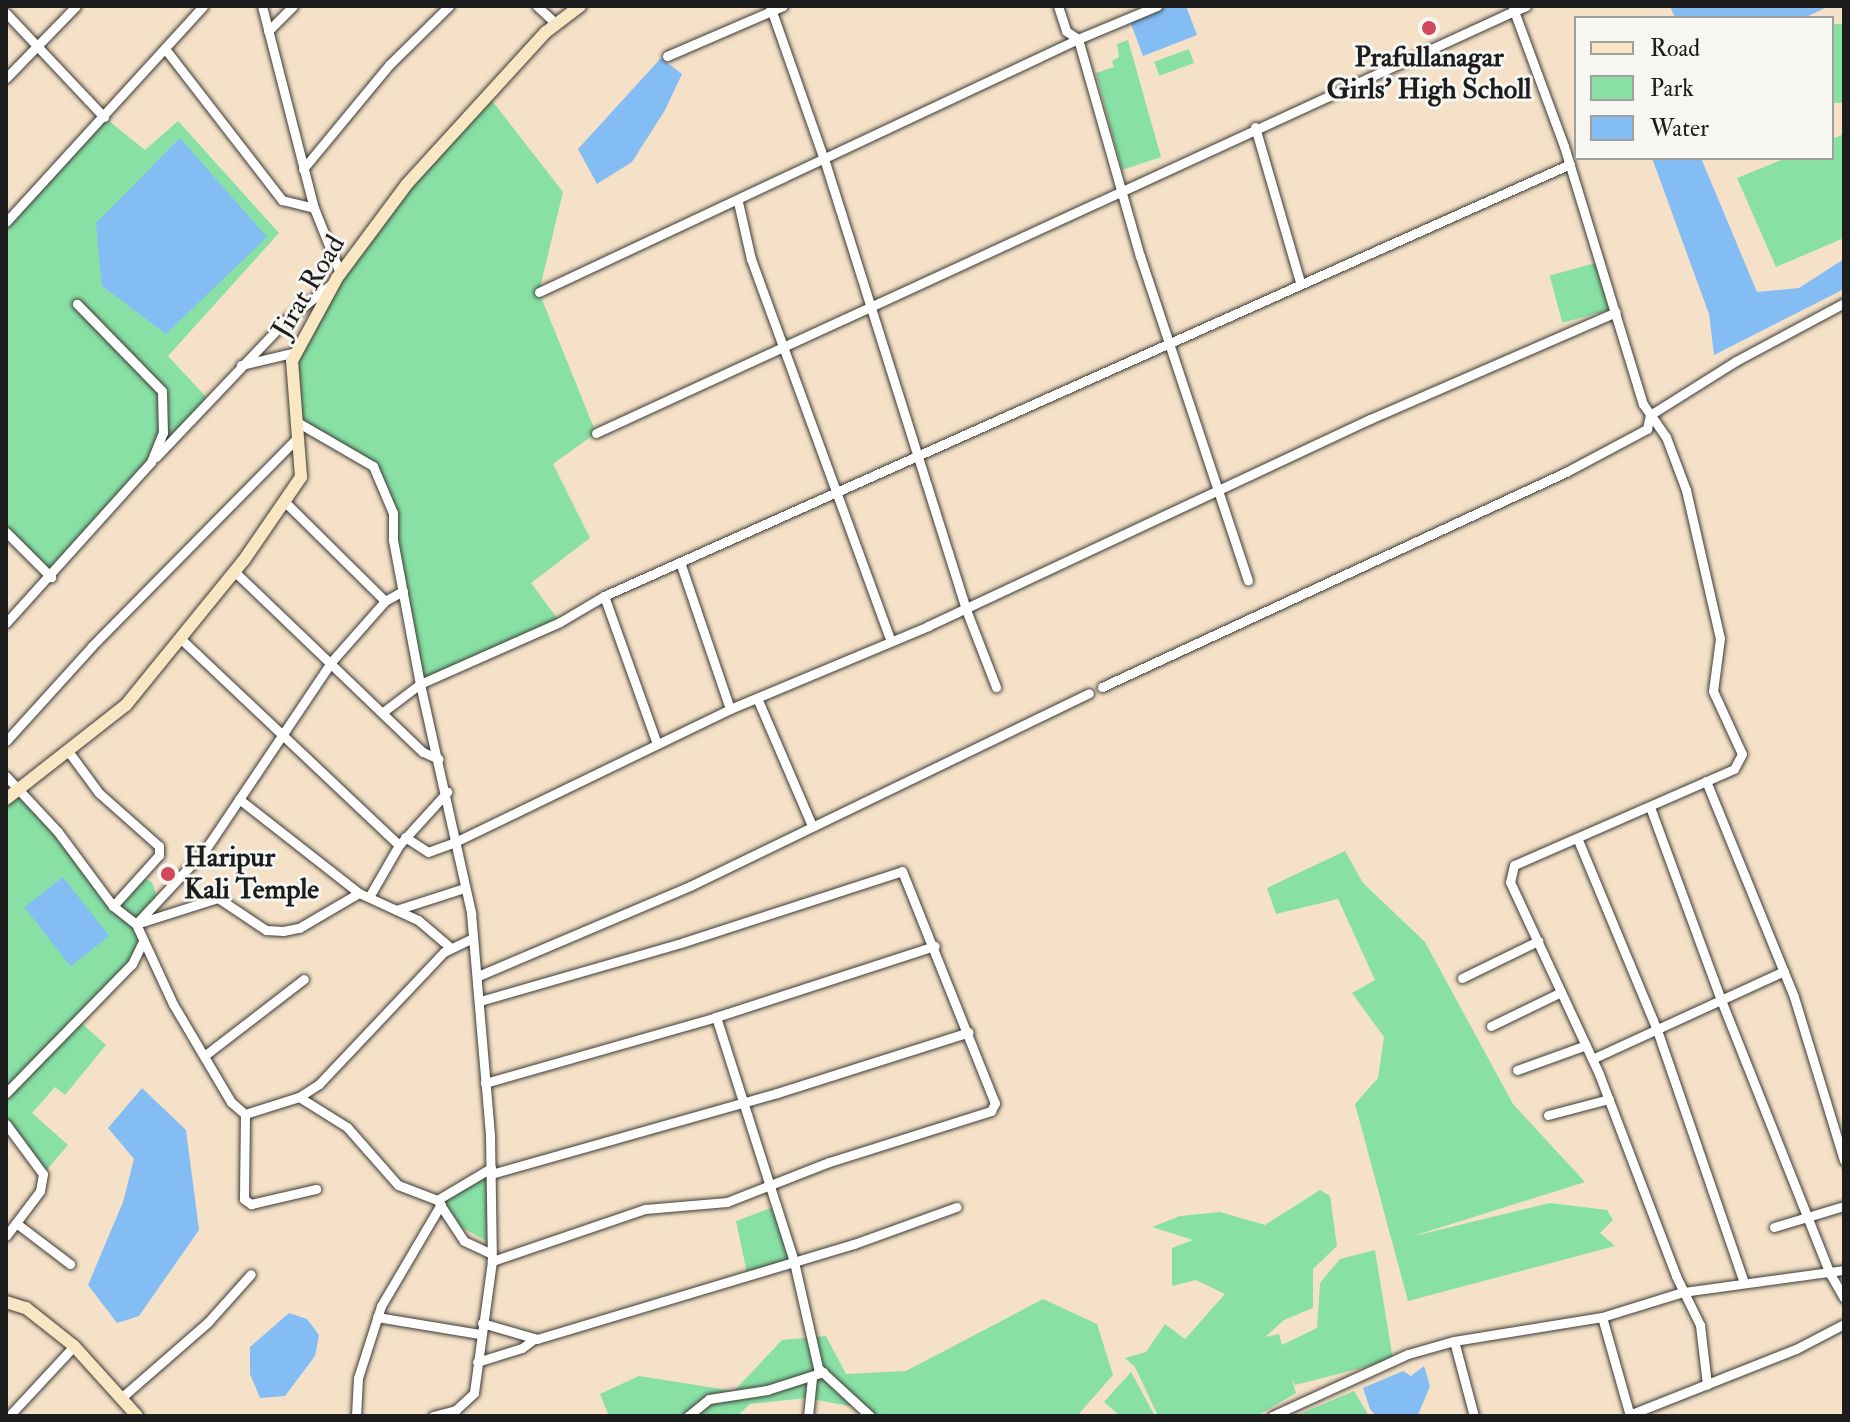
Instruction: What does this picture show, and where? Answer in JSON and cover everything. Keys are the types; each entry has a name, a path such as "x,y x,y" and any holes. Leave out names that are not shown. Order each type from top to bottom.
{"main road":[{"name":"Jirat Road","path":"6,799 126,705 235,572 301,477 292,361 337,278 407,184 556,24 580,6"},
{"path":"6,1302 26,1308 74,1346 137,1416"}],"street":[{"path":"6,78 76,6"},
{"path":"6,222 203,6"},
{"path":"6,623 241,365 299,308 337,278 303,169 262,6"},
{"path":"268,31 293,6"},
{"path":"303,169 390,64 449,6"},
{"path":"537,6 556,24"},
{"path":"667,56 783,6"},
{"path":"1058,6 1066,31 1078,39 1120,190 1248,581"},
{"path":"539,292 825,162 1078,39 1099,35 1157,6"},
{"path":"596,433 1514,8 1526,6"},
{"path":"1514,8 1570,164 1650,415 1666,437 1686,490 1720,638 1713,691 1742,754 1734,769 1509,870 1609,1099 1683,1292 1700,1325 1707,1385"},
{"path":"770,9 825,162 915,457 965,607 996,687"},
{"path":"6,13 104,117"},
{"path":"166,50 282,200 314,208"},
{"path":"1255,127 1300,282"},
{"path":"383,712 420,684 560,622 604,596 681,565 1300,282 1570,164"},
{"path":"738,202 751,259 891,641"},
{"path":"1102,687 1566,472 1647,429 1650,415 1736,361 1844,303"},
{"path":"77,304 162,391 163,433 151,462"},
{"path":"181,639 402,841 428,852 453,843 730,709 891,641 1218,493 1370,419 1616,312"},
{"path":"241,365 296,352"},
{"path":"297,422 373,466 393,513 420,684 447,792 453,843 473,938 491,1171 491,1257 470,1416"},
{"path":"6,741 92,646 298,437"},
{"path":"284,501 385,601"},
{"path":"6,532 51,577"},
{"path":"681,565 730,709"},
{"path":"235,572 332,661 423,752 439,759"},
{"path":"136,924 205,850 332,661 385,601 403,591"},
{"path":"604,596 657,744"},
{"path":"478,976 812,826 1089,693"},
{"path":"757,698 812,826"},
{"path":"68,751 99,793 159,846 159,855 113,906"},
{"path":"6,776 113,906 136,924 204,1056 231,1102 245,1114"},
{"path":"1706,781 1784,971 1844,1161"},
{"path":"369,897 402,841 447,792"},
{"path":"239,799 359,893 418,920 451,948"},
{"path":"1650,807 1721,1000 1810,1216 1829,1272 1844,1298"},
{"path":"1578,840 1657,1030 1744,1282"},
{"path":"299,1097 347,1127 398,1185 439,1202 464,1241 491,1257 645,1209 727,1202 769,1183 991,1111 993,1096 908,876 892,870 684,942 480,1001"},
{"path":"396,910 464,888"},
{"path":"136,924 218,898 266,930 283,931 299,928 359,893"},
{"path":"245,1114 299,1097 319,1084 451,948 473,938"},
{"path":"6,1093 132,964 143,941"},
{"path":"1462,978 1538,941"},
{"path":"485,1083 716,1017 935,946"},
{"path":"1592,1059 1784,971"},
{"path":"204,1056 304,979"},
{"path":"1491,1026 1561,992"},
{"path":"716,1017 794,1262 823,1372 870,1416"},
{"path":"356,1416 358,1378 377,1317 439,1202 491,1171 744,1103 969,1032"},
{"path":"1517,1070 1586,1045"},
{"path":"1548,1115 1609,1099"},
{"path":"245,1114 244,1199 251,1204 316,1189"},
{"path":"6,1124 43,1174 40,1191 6,1236"},
{"path":"1774,1227 1844,1206"},
{"path":"477,1362 522,1348 534,1339 794,1262 956,1207"},
{"path":"16,1223 70,1264"},
{"path":"1272,1416 1408,1354 1454,1341 1602,1317 1683,1292 1844,1270"},
{"path":"121,1398 208,1322 251,1274"},
{"path":"377,1317 480,1334"},
{"path":"1602,1317 1629,1415 1707,1385 1844,1324"},
{"path":"482,1323 534,1339"},
{"path":"1454,1341 1474,1416"},
{"path":"9,1416 74,1346"},
{"path":"688,1416 709,1399 812,1378 823,1372"},
{"path":"808,1416 812,1378"},
{"path":"433,1416 471,1399"}],"green space":[{"path":"1834,24 1844,24 1844,103 1834,103"},
{"path":"1128,40 1161,157 1122,170 1096,73 1114,67 1112,61 1119,57 1117,44"},
{"path":"1189,49 1194,63 1159,76 1154,62"},
{"path":"490,98 563,192 539,292 596,433 553,464 590,538 531,583 560,622 420,684 393,540 393,513 373,466 297,422 292,361 334,283 396,200"},
{"path":"104,117 145,150 178,121 279,233 168,356 209,400 51,577 6,532 6,222"},
{"path":"1844,134 1844,238 1776,267 1737,178 1781,160 1834,160 1834,138"},
{"path":"1596,263 1609,310 1562,323 1550,275"},
{"path":"18,789 112,906 140,876 152,882 158,900 136,924 140,949 79,1021 106,1045 65,1095 55,1087 32,1113 68,1145 43,1174 6,1124 6,799"},
{"path":"1345,851 1363,883 1425,942 1513,1104 1585,1182 1410,1237 1550,1203 1607,1210 1613,1220 1600,1233 1615,1246 1408,1301 1355,1104 1378,1078 1384,1037 1352,993 1375,980 1338,899 1276,914 1267,888"},
{"path":"489,1171 490,1243 459,1226 442,1196"},
{"path":"1320,1190 1330,1196 1337,1246 1313,1269 1313,1308 1284,1320 1265,1337 1279,1334 1282,1345 1317,1328 1320,1283 1340,1259 1375,1250 1393,1360 1295,1385 1292,1379 1296,1393 1257,1416 1158,1416 1135,1367 1125,1358 1146,1352 1165,1324 1185,1339 1225,1294 1196,1280 1172,1286 1172,1248 1193,1240 1152,1227 1180,1216 1220,1212 1265,1225"},
{"path":"776,1206 794,1262 747,1273 736,1221"},
{"path":"1043,1299 1097,1324 1113,1375 1077,1416 864,1416 855,1407 806,1398 750,1404 737,1416 609,1416 600,1394 639,1376 734,1391 782,1340 826,1336 846,1374 906,1371"},
{"path":"1131,1372 1155,1416 1120,1416 1104,1402"},
{"path":"1354,1391 1369,1416 1295,1416"}],"water":[{"path":"1167,6 1186,6 1197,35 1143,56 1130,21"},
{"path":"1670,6 1829,6 1808,16 1674,16"},
{"path":"661,58 682,74 665,110 632,162 597,184 578,149"},
{"path":"180,138 267,237 166,334 102,286 96,223"},
{"path":"1653,160 1702,160 1757,292 1799,288 1844,259 1844,289 1714,355 1709,314"},
{"path":"63,877 109,936 71,966 24,907"},
{"path":"142,1088 186,1130 199,1230 139,1316 117,1323 88,1285 123,1202 134,1159 108,1128"},
{"path":"289,1313 307,1319 319,1335 315,1356 285,1396 260,1398 250,1374 250,1347"},
{"path":"1424,1366 1430,1386 1418,1415 1376,1416 1370,1409 1363,1388 1403,1371 1411,1376"}],"place":[{"name":"Prafullanagar Girls' High Scholl","path":"1429,28"},
{"name":"Haripur Kali Temple","path":"168,874"}]}
